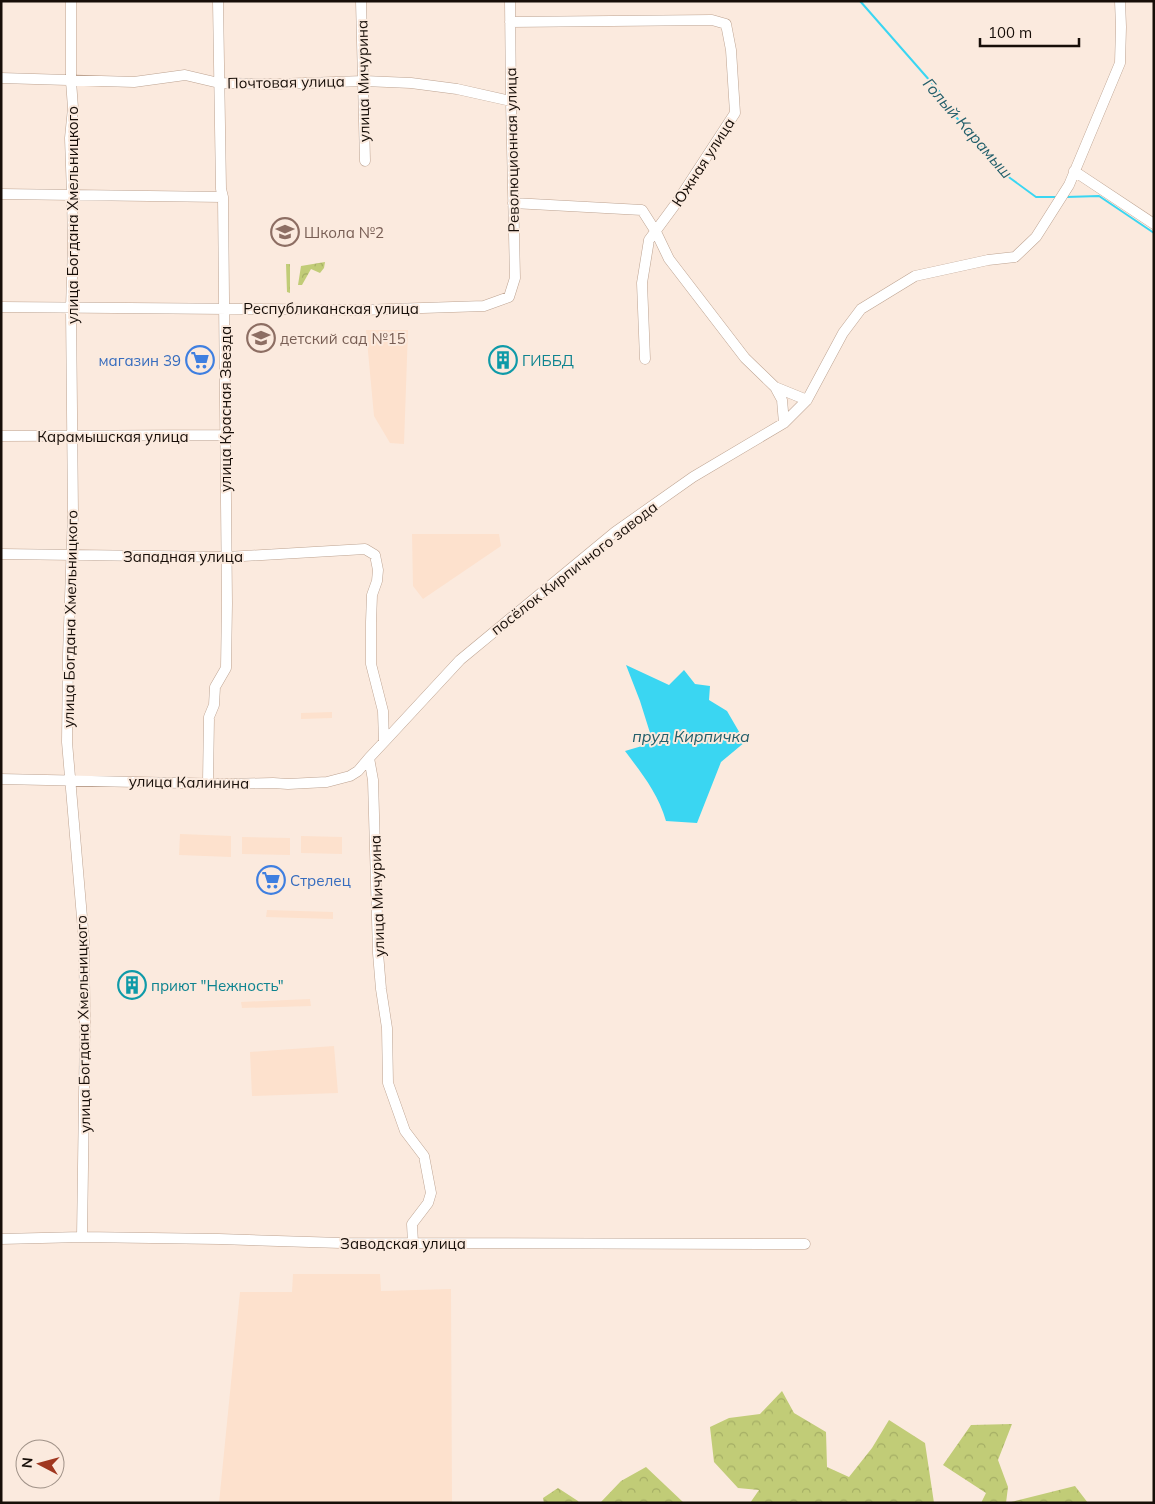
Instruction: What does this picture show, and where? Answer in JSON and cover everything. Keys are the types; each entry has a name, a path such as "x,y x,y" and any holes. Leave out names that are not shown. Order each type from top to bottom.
{"street":[{"name":"улица Богдана Хмельницкого","path":"71,1 73,108 70,138 73,247 71,308 73,514 67,742 84,941 85,1026 82,1237"},
{"name":"улица Красная Звезда","path":"208,782 209,717 214,705 215,687 226,668 225,309 218,1"},
{"name":"улица Мичурина","path":"361,1 365,161"},
{"name":"Революционная улица","path":"509,297 515,278 510,1"},
{"name":"посёлок Кирпичного завода","path":"384,742 460,660 615,532 693,477 784,423 807,400 843,333 860,309 915,276 988,260 1015,257 1036,237 1069,185 1120,62 1120,1"},
{"name":"Южная улица","path":"510,22 712,20 726,24 731,50 735,113 677,202 649,240 642,283 645,359"},
{"name":"Почтовая улица","path":"1,78 134,82 184,75 219,83 277,84 364,81 410,83 457,89 511,101"},
{"path":"1074,171 1154,224"},
{"path":"1,194 223,197"},
{"path":"513,203 642,210 656,232 669,259 730,340 775,387 782,400 784,423"},
{"name":"Республиканская улица","path":"1,307 361,310 484,306 509,297"},
{"path":"775,387 807,400"},
{"name":"Карамышская улица","path":"1,436 148,437 225,435"},
{"name":"Западная улица","path":"1,554 227,557 364,549 375,555 378,570 377,581 372,595 371,664 383,710 384,742"},
{"path":"369,758 384,742"},
{"name":"улица Мичурина","path":"369,758 374,780 378,953 387,1028 388,1083 405,1132 424,1156 431,1193 428,1203 412,1224 413,1243"},
{"name":"улица Калинина","path":"1,779 288,784 328,782 350,776 358,771 369,758"},
{"name":"Заводская улица","path":"1,1239 82,1237 219,1239 341,1244 805,1244"}],"shaded area":[{"path":"366,330 408,330 404,444 390,443 374,416"},
{"path":"412,534 499,534 501,546 423,599 413,586"},
{"path":"332,712 332,718 301,719 301,713"},
{"path":"180,834 231,836 231,857 179,855"},
{"path":"301,836 342,837 342,854 301,853"},
{"path":"242,837 290,838 290,855 242,854"},
{"path":"267,910 333,912 333,919 266,917"},
{"path":"310,999 311,1006 242,1008 241,1002"},
{"path":"334,1046 338,1093 252,1096 250,1052"},
{"path":"293,1274 380,1274 381,1291 451,1289 452,1503 219,1503 240,1292 292,1292"}],"green space":[{"path":"325,262 324,268 320,273 311,269 302,285 298,285 301,266"},
{"path":"286,264 290,264 290,293 287,292"},
{"path":"782,1391 794,1413 826,1432 827,1467 849,1477 872,1448 889,1420 925,1443 934,1503 750,1503 759,1490 738,1488 714,1462 710,1427 729,1418 760,1414"},
{"path":"1012,1424 998,1460 1008,1487 1006,1503 981,1503 986,1493 943,1465 971,1425"},
{"path":"646,1467 684,1503 600,1503 621,1481"},
{"path":"1075,1486 1088,1503 1007,1503"},
{"path":"558,1488 579,1503 544,1503 543,1498"}],"water":[{"name":"пруд Кирпичка","path":"626,665 669,685 684,670 695,684 710,686 709,700 727,711 745,742 721,762 697,823 666,821 659,801 625,751 642,746 651,736"}],"waterway":[{"name":"Голый Карамыш","path":"860,1 945,98 948,108 1010,178 1036,197 1057,197"},
{"name":"Голый Карамыш","path":"1066,197 1099,196 1154,233"}],"place":[{"name":"Школа №2","path":"285,232"},
{"name":"детский сад №15","path":"261,338"},
{"name":"магазин 39","path":"200,360"},
{"name":"ГИББД","path":"503,360"},
{"name":"Стрелец","path":"271,880"},
{"name":"приют \"Нежность\"","path":"132,985"}]}
